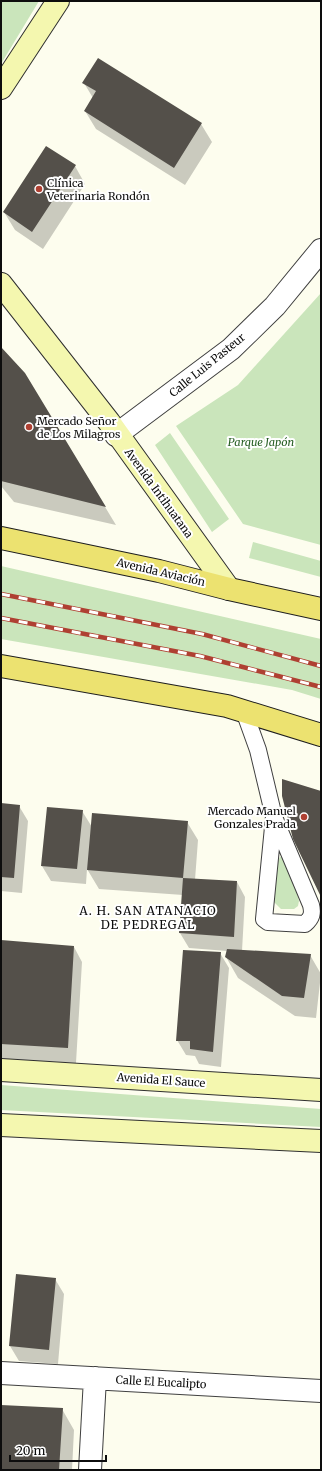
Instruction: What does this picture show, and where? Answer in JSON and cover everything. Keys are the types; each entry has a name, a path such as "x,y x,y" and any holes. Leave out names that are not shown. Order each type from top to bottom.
{"main road":[{"name":"Avenida Aviación","path":"1,538 159,570 229,589 321,609"},
{"path":"1,666 221,705 321,735"}],"street":[{"path":"1,88 58,1"},
{"name":"Calle Luis Pasteur","path":"116,435 231,349 275,306 321,250"},
{"name":"Avenida Intihuatana","path":"1,284 116,435 229,589"},
{"name":"Avenida El Sauce","path":"1,1070 321,1090"},
{"path":"1,1124 321,1141"},
{"name":"Calle El Eucalipto","path":"1,1373 321,1391"},
{"path":"90,1470 95,1378"}],"lane":[{"path":"244,711 258,750 274,817 311,905 313,913 310,920 305,924 268,922 264,919 274,817"}],"green space":[{"path":"1,1 39,1 1,64"},
{"name":"Parque Japón","path":"321,293 321,545 243,524 176,426 238,385"},
{"path":"170,433 229,519 212,532 155,445"},
{"path":"253,542 321,561 321,577 249,558"},
{"path":"1,566 321,639 321,699 292,690 1,639"},
{"path":"283,856 288,860 299,901 298,906 294,909 281,909 274,902 277,863 280,857"},
{"path":"1,1085 321,1109 321,1127 1,1110"}],"building":[{"path":"98,58 202,123 174,168 84,111 96,91 82,83"},
{"name":"Clínica Veterinaria Rondón","path":"46,146 76,165 32,232 3,212"},
{"name":"Mercado Señor de Los Milagros","path":"1,347 25,373 106,507 1,481"},
{"name":"Mercado Manuel Gonzales Prada","path":"282,779 321,791 321,897 293,839 282,796"},
{"path":"1,803 20,805 14,878 1,877"},
{"path":"47,807 83,810 77,869 41,866"},
{"path":"92,813 188,821 183,878 87,870"},
{"path":"183,878 237,881 234,937 179,933"},
{"path":"1,940 74,946 68,1048 1,1044"},
{"path":"227,949 311,954 304,998 282,996 225,957"},
{"path":"183,950 221,952 213,1052 190,1049 190,1041 176,1041"},
{"path":"16,1274 56,1278 49,1350 9,1346"},
{"path":"1,1405 63,1408 59,1470 1,1470"}],"railway":[{"path":"1,594 202,634 321,666"},
{"path":"1,618 200,656 321,687"}],"place":[{"name":"Clínica Veterinaria Rondón","path":"39,189"},
{"name":"Mercado Señor de Los Milagros","path":"29,427"},
{"name":"Mercado Manuel Gonzales Prada","path":"304,817"}],"district":[{"name":"A. H. SAN ATANACIO DE PEDREGAL","path":"148,918"}]}
